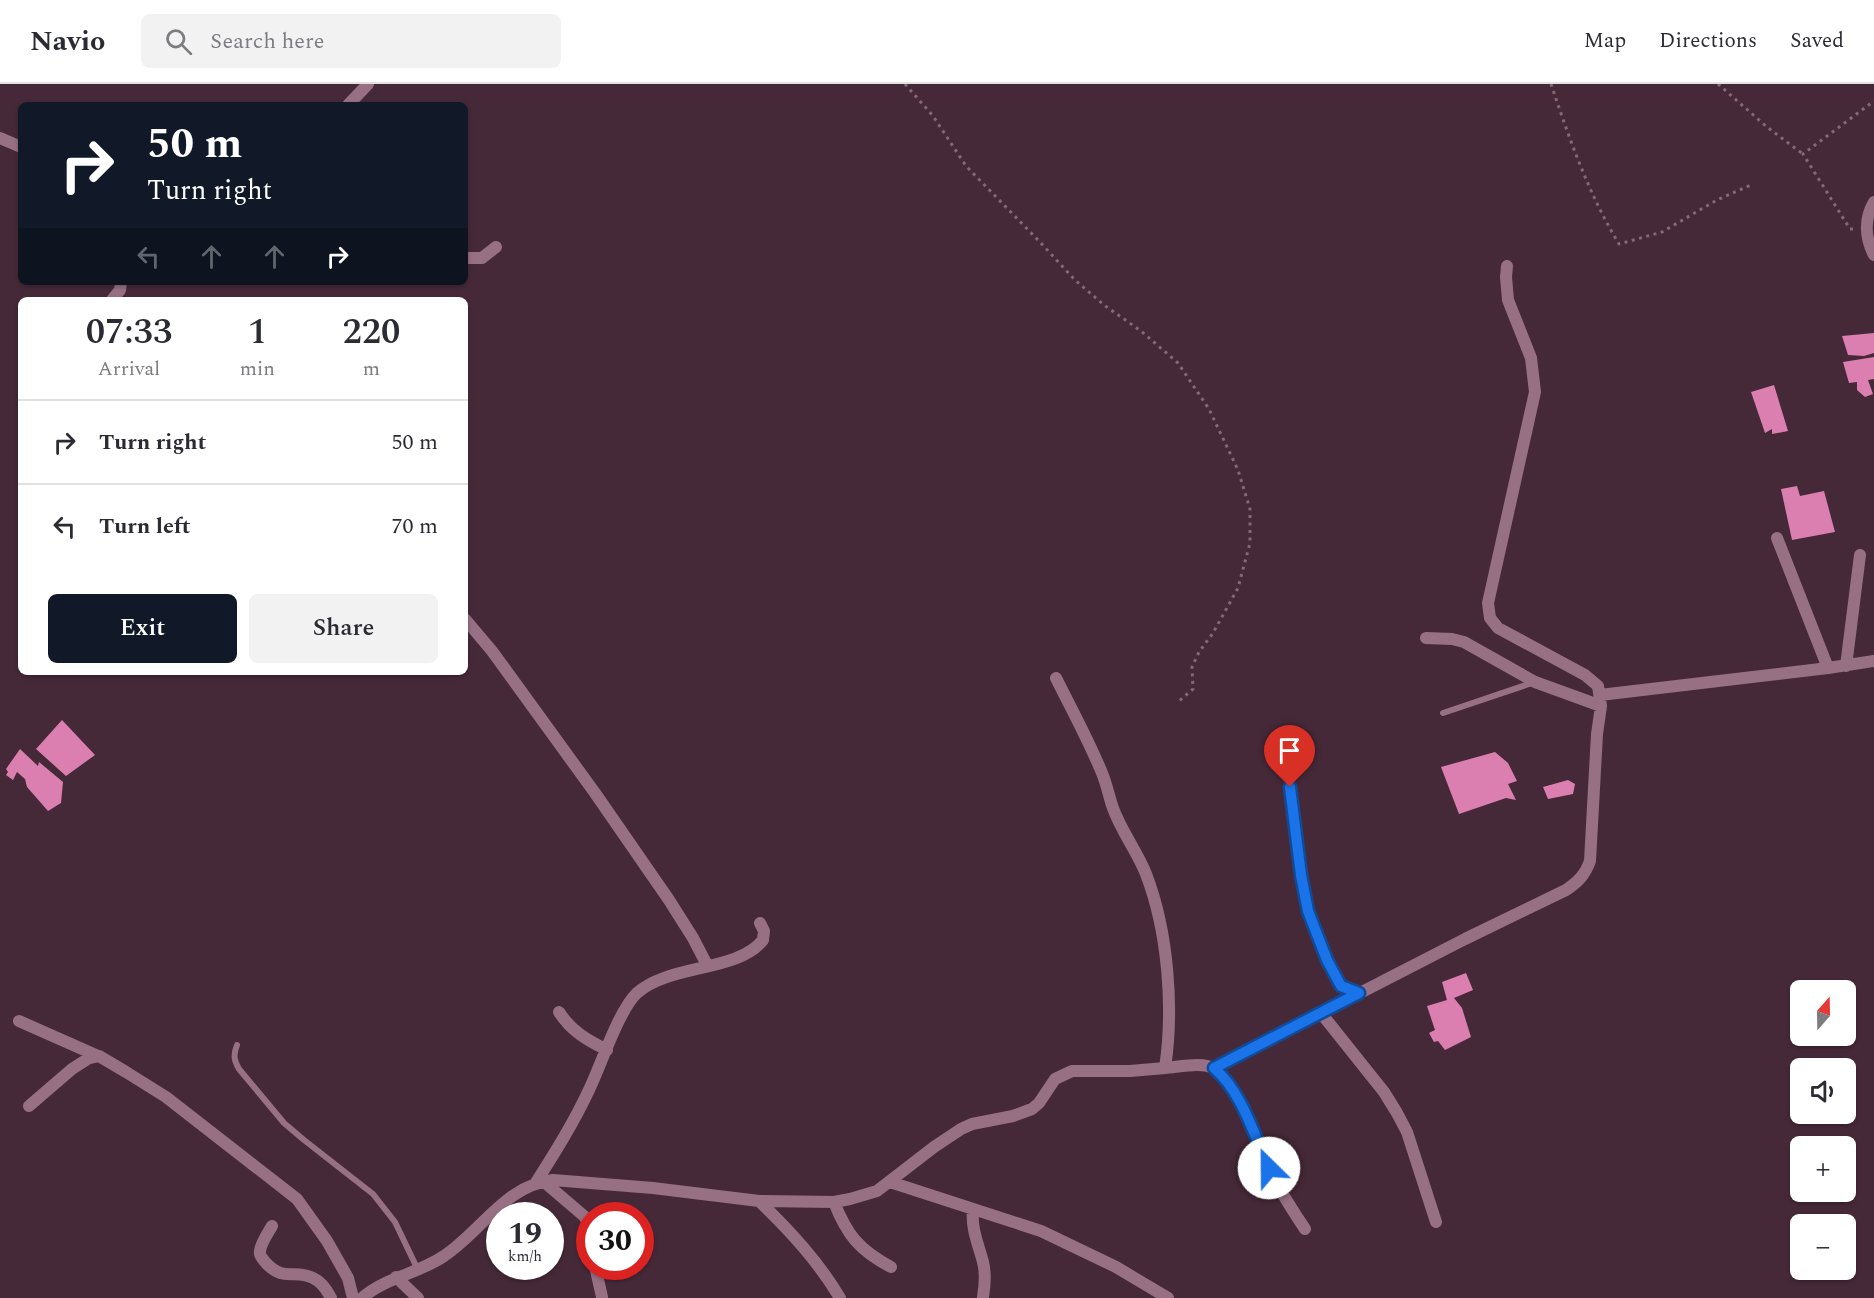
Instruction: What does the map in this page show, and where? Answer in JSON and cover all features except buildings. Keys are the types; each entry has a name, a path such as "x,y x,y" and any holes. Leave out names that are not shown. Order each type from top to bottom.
{"street":[{"path":"351,102 368,84"},
{"path":"0,138 18,146"},
{"path":"1874,202 1867,218 1867,237 1874,255"},
{"path":"468,258 482,258 496,247"},
{"path":"362,1298 380,1285 418,1270 446,1255 506,1201 539,1182 553,1180 653,1188 759,1201 834,1202 877,1191 961,1129 979,1122 1032,1109 1039,1103 1055,1079 1063,1073 1196,1066 1214,1068 1566,890 1583,876 1590,861 1600,701 1598,686 1586,675 1498,628 1490,618 1488,610 1494,573 1535,392 1531,358 1508,300 1507,266"},
{"path":"1777,538 1828,668"},
{"path":"1846,666 1860,555"},
{"path":"468,623 492,651 595,793 669,900 707,965"},
{"path":"1426,638 1464,642 1535,682 1600,701 1874,661"},
{"path":"1056,678 1095,758 1113,808 1150,885 1162,937 1166,970 1169,1037 1165,1068"},
{"path":"539,1182 568,1131 629,1002 638,993 660,980 735,959 756,948 764,937 760,923"},
{"path":"559,1012 579,1034 607,1050"},
{"path":"1321,1013 1384,1092 1397,1113 1407,1132 1436,1222"},
{"path":"19,1021 99,1056 166,1097 297,1199 327,1241 348,1278 353,1298"},
{"path":"29,1106 83,1061 99,1056"},
{"path":"1214,1068 1232,1089 1269,1168 1305,1229"},
{"path":"539,1182 576,1210"},
{"path":"890,1182 1041,1231 1116,1267 1168,1298"},
{"path":"759,1201 788,1229 819,1265 840,1298"},
{"path":"834,1202 843,1225 855,1242 871,1256 891,1266"},
{"path":"973,1209 974,1234 985,1274 983,1297"},
{"path":"272,1226 260,1250 260,1256 264,1261 280,1274 312,1277 325,1287 332,1298"},
{"path":"396,1277 418,1298"},
{"path":"598,1280 602,1297"}],"lane":[{"path":"1443,712 1535,682"},
{"path":"1284,750 1308,911 1327,960 1341,986 1359,993"},
{"path":"237,1045 234,1053 239,1070 284,1123 374,1194 395,1222 418,1270"}],"path":[{"path":"905,84 933,116 966,166 1074,280 1141,331 1178,363 1209,409 1238,470 1250,509 1250,543 1238,588 1191,667 1193,689 1178,702"},
{"path":"1551,84 1584,173 1604,219 1619,244 1662,232 1708,205 1753,184"},
{"path":"1718,84 1767,127 1803,154 1850,229 1867,228"},
{"path":"1803,154 1874,101"}],"route":[{"path":"1269,1168 1232,1089 1214,1068 1359,993 1341,986 1327,960 1308,911 1290,787"}]}
